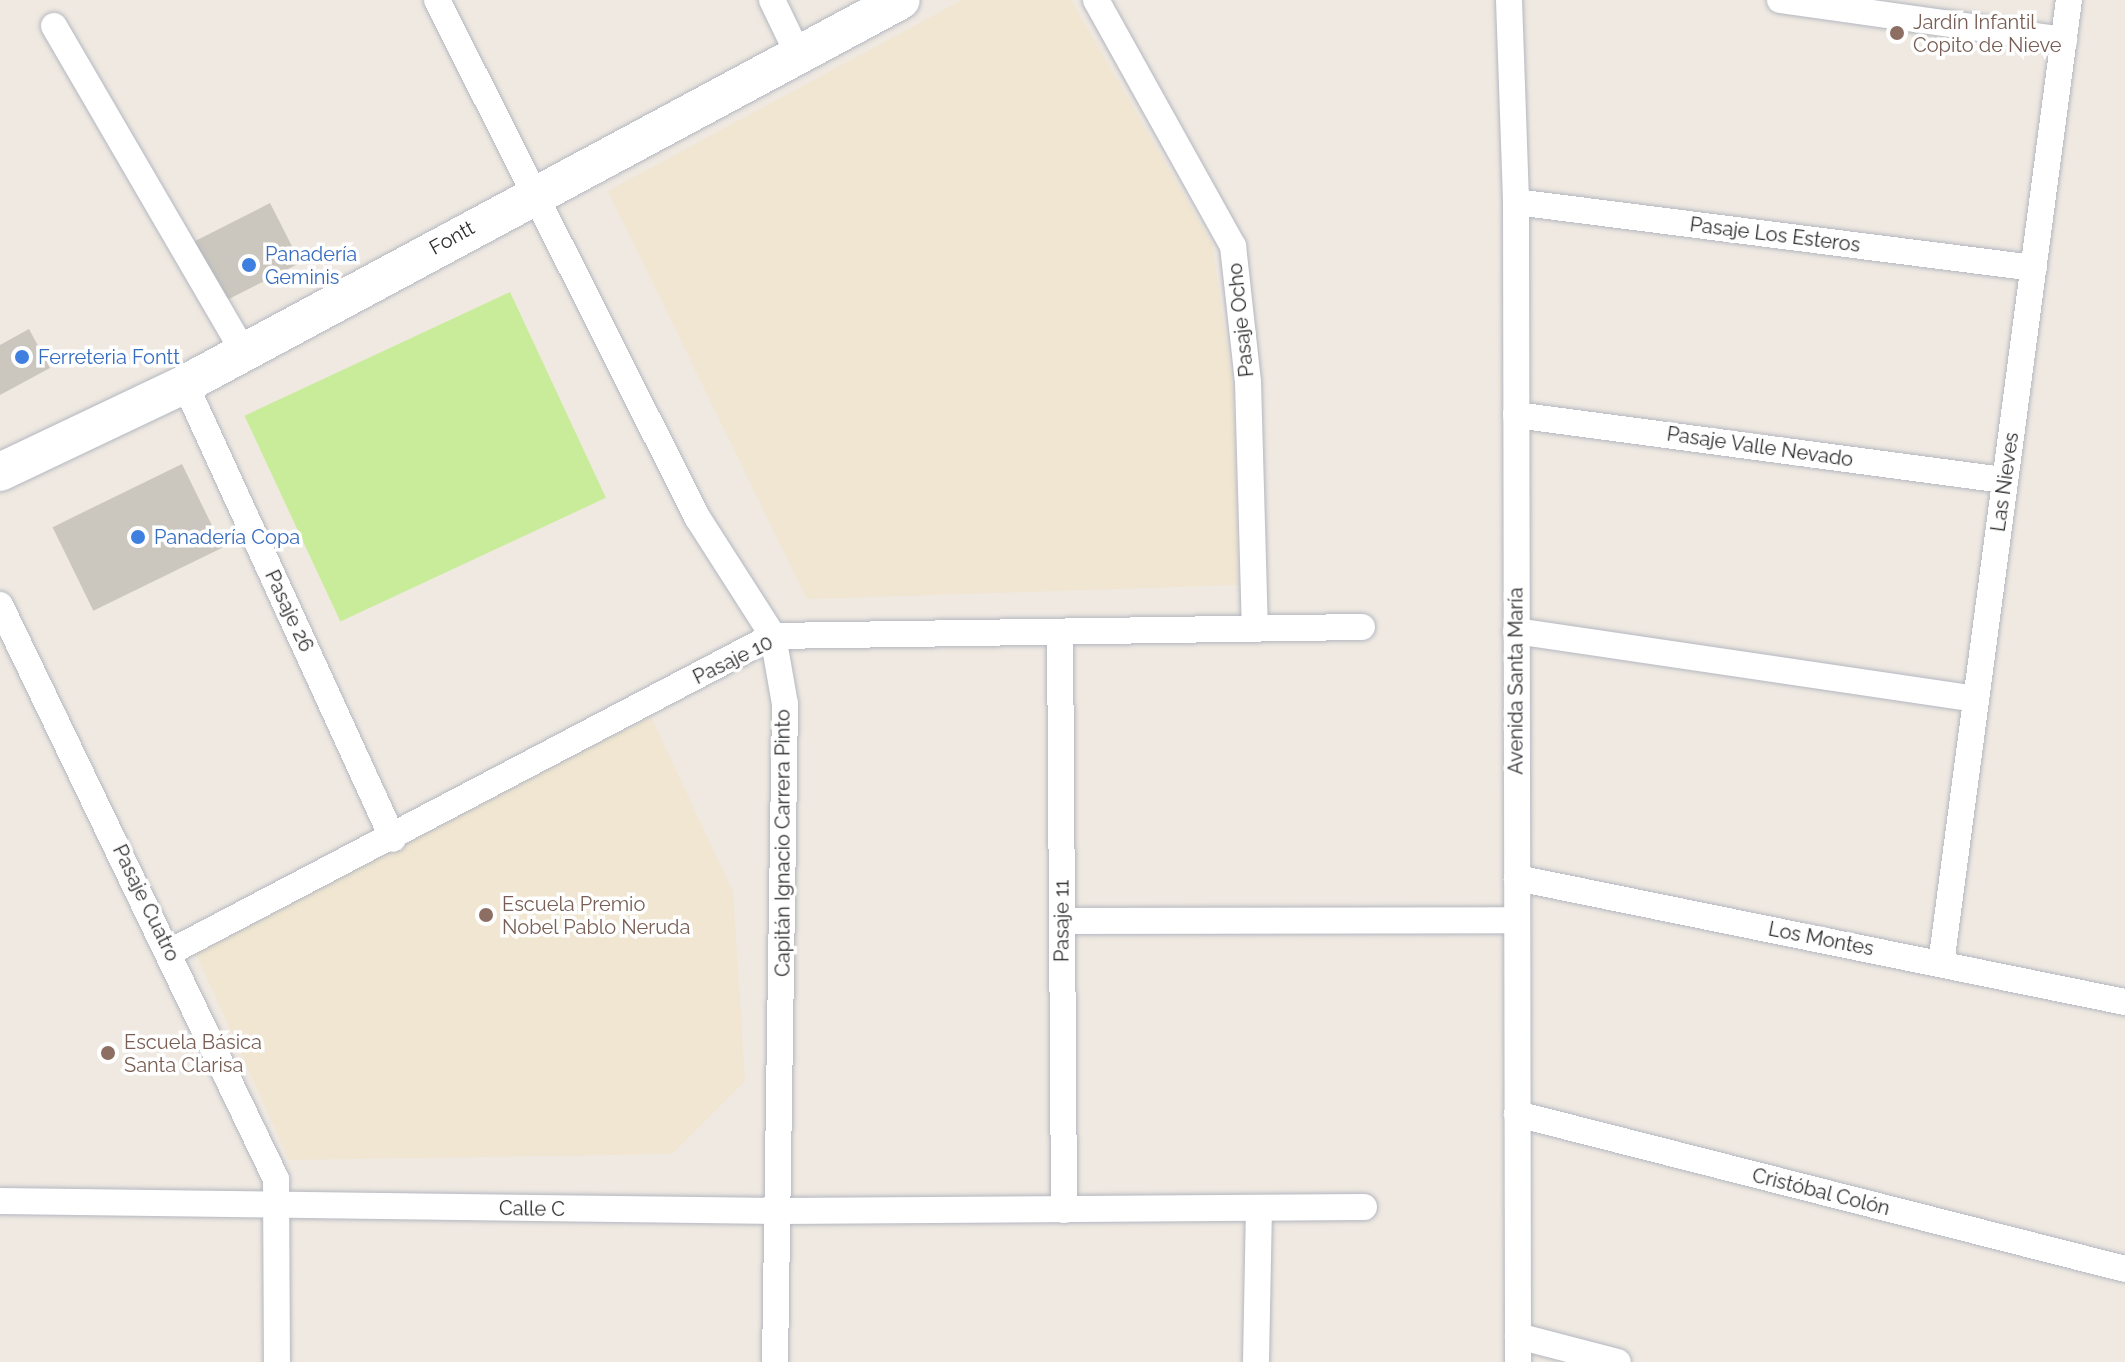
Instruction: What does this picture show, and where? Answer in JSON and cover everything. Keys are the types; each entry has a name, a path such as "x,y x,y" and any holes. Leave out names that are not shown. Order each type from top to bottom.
{"main road":[{"name":"Fontt","path":"0,472 185,384 535,192 901,0"}],"street":[{"name":"Capitán Ignacio Carrera Pinto","path":"437,0 697,517 773,636 785,704 775,1362"},
{"path":"772,0 797,52"},
{"name":"Pasaje Ocho","path":"1096,0 1233,246 1248,382 1255,628"},
{"name":"Avenida Santa María","path":"1509,0 1516,202 1518,1362"},
{"path":"1780,0 2064,40"},
{"name":"Las Nieves","path":"1941,964 2069,0"},
{"path":"54,26 243,351"},
{"name":"Pasaje Los Esteros","path":"1516,202 2034,268"},
{"name":"Pasaje 26","path":"185,384 393,839"},
{"name":"Pasaje Valle Nevado","path":"1516,415 2005,480"},
{"name":"Pasaje Cuatro","path":"0,605 170,952 276,1179 277,1362"},
{"name":"Pasaje 10","path":"170,952 393,839 773,636 1362,627"},
{"path":"1516,631 1976,699"},
{"name":"Pasaje 11","path":"1060,632 1064,1210"},
{"name":"Los Montes","path":"1517,878 2125,1002"},
{"path":"1062,921 1517,920"},
{"name":"Cristóbal Colón","path":"1517,1114 2125,1269"},
{"name":"Calle C","path":"0,1201 779,1211 1364,1207"},
{"path":"1256,1362 1259,1208"},
{"path":"1518,1336 1618,1362"}],"shaded area":[{"path":"962,0 1071,0 1212,244 1234,395 1238,585 807,599 608,191"},
{"name":"Escuela Premio Nobel Pablo Neruda","path":"651,717 733,892 745,1081 672,1154 289,1160 189,938"}],"green space":[{"path":"510,292 606,498 340,622 244,416"}],"building":[{"path":"270,203 300,263 220,304 190,244"},
{"name":"Ferreteria Fontt","path":"29,329 50,368 0,395 0,345"},
{"name":"Panadería Copa","path":"182,464 223,548 93,611 53,527"}],"place":[{"name":"Jardín Infantil Copito de Nieve","path":"1897,33"},
{"name":"Panadería Geminis","path":"249,265"},
{"name":"Ferreteria Fontt","path":"22,357"},
{"name":"Panadería Copa","path":"138,537"},
{"name":"Escuela Premio Nobel Pablo Neruda","path":"486,915"},
{"name":"Escuela Básica Santa Clarisa","path":"108,1053"}]}
